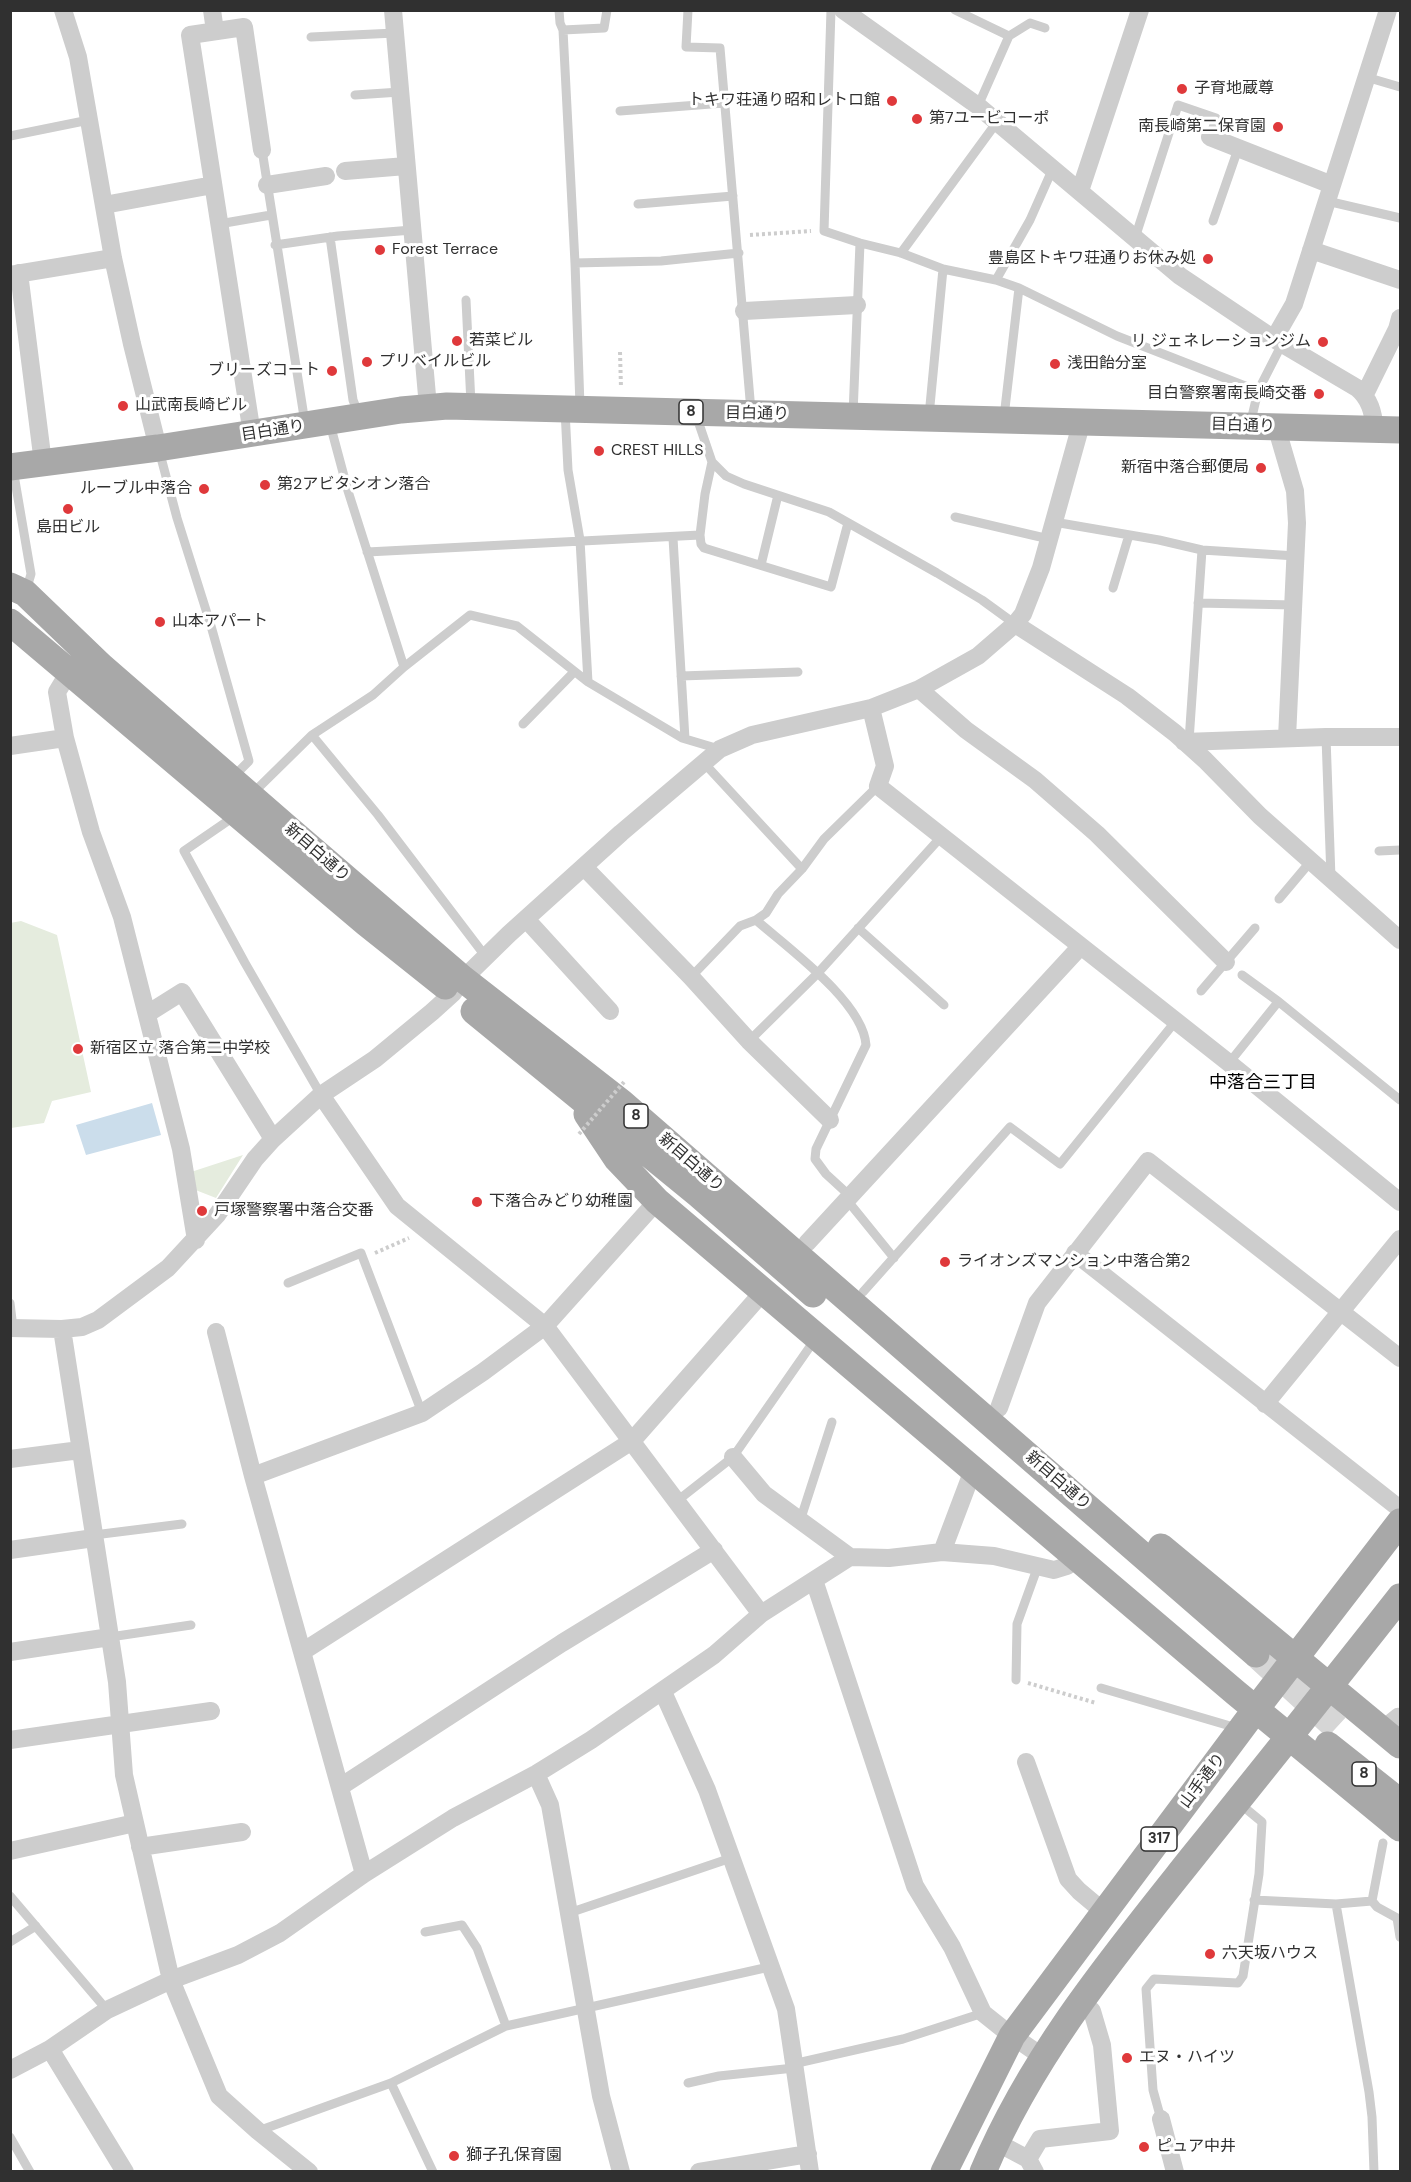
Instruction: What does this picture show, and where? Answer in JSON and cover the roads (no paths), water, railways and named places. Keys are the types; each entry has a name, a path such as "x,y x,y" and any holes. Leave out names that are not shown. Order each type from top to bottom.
{"main road":[{"name":"目白通り","path":"11,467 158,448 428,407 573,408 1388,430"},
{"name":"新目白通り","path":"18,590 240,796 366,923 458,986 623,1092 1250,1661 1001,1455 707,1202 571,1090 458,986"},
{"name":"新目白通り","path":"10,622 69,672 240,796"},
{"path":"571,1090 617,1159 657,1201 1076,1558 1249,1719 1288,1736 1392,1835"},
{"path":"623,1092 807,1243 1156,1543 1331,1686 1395,1727"},
{"name":"山手通り","path":"944,2172 1012,2036 1249,1719 1401,1522"},
{"name":"317","path":"983,2172 1015,2105 1043,2057 1081,2001 1288,1736 1331,1686 1401,1597"},
{"name":"8","path":"1401,1778 1334,1738 1401,1802"}],"street":[{"path":"63,10 78,57 113,258 158,448"},
{"path":"212,10 214,31"},
{"path":"393,10 428,407"},
{"path":"843,10 864,17 978,106 1180,276 1278,341 1348,381 1365,394 1373,414 1388,430"},
{"path":"1080,191 1140,10"},
{"path":"1278,341 1294,304 1388,10"},
{"path":"252,434 190,35 244,27 262,150"},
{"path":"1210,137 1238,148 1329,193"},
{"path":"345,171 406,166"},
{"path":"267,185 326,176"},
{"path":"104,205 213,185"},
{"path":"1311,250 1401,280"},
{"path":"43,463 15,274 113,258"},
{"path":"744,311 857,305"},
{"path":"1365,394 1401,318"},
{"path":"12,1328 82,1327 98,1320 168,1268 217,1215 255,1159 273,1139 321,1095 375,1059 458,986 526,919 720,749 752,735 871,708 919,689 978,656 1016,624 1023,614 1052,531 1082,421"},
{"path":"1276,426 1295,491 1298,531 1287,738"},
{"path":"1016,624 1127,696 1186,741 1260,816 1401,940"},
{"path":"69,672 57,692 65,738 91,832 122,917 181,1149 196,1240"},
{"path":"919,689 966,730 1035,780 1097,834 1226,962"},
{"path":"871,708 885,766 878,786 1080,947 1178,1019 1401,1203"},
{"path":"1186,741 1401,737"},
{"path":"10,746 65,738"},
{"path":"584,867 692,977 748,1041 830,1120"},
{"path":"526,919 610,1011"},
{"path":"807,1243 1080,947"},
{"path":"147,1014 182,992 273,1139"},
{"path":"321,1095 397,1206 545,1326 761,1614"},
{"path":"999,1408 1037,1303 1148,1161 1401,1358"},
{"path":"253,1476 422,1413 483,1372 545,1326 657,1201"},
{"path":"1265,1404 1401,1239"},
{"path":"1075,1253 1401,1509"},
{"path":"302,1652 632,1441 763,1292"},
{"path":"62,1329 117,1682 124,1775 171,1980 219,2096 309,2172"},
{"path":"216,1332 253,1476 364,1874"},
{"path":"10,1459 80,1450"},
{"path":"733,1457 764,1494 850,1557"},
{"path":"942,1552 973,1470"},
{"path":"10,1550 94,1537"},
{"path":"340,1787 562,1643 714,1550"},
{"path":"14,2063 50,2049 106,2010 171,1980 238,1955 280,1933 364,1874 453,1818 536,1774 663,1692 714,1655 761,1614 850,1557 889,1558 942,1552 994,1556 1058,1569 1076,1558"},
{"path":"814,1580 915,1886 951,1947 983,2013 1043,2057"},
{"path":"10,1652 110,1637"},
{"path":"663,1692 708,1790 769,1967 786,2009 809,2163 699,2172"},
{"path":"10,1740 211,1711"},
{"path":"1026,1762 1068,1879 1078,1891 1104,1912"},
{"path":"536,1774 550,1805 601,2096 621,2172"},
{"path":"10,1851 135,1823"},
{"path":"140,1846 242,1832"},
{"path":"996,2142 1031,2165 1040,2139 1110,2131 1102,2045 1092,2011 1081,2001"},
{"path":"50,2049 125,2172"},
{"path":"1161,2119 1175,2172"}],"lane":[{"path":"559,10 563,30 575,263 573,408 568,470 580,540 588,682"},
{"path":"563,30 604,28 607,10"},
{"path":"688,10 686,47 720,48 751,414"},
{"path":"831,10 824,231 902,253 942,269 996,280 1019,288 1117,336 1258,391"},
{"path":"955,10 1009,36"},
{"path":"978,106 1009,36 1030,23 1045,28"},
{"path":"311,37 395,33"},
{"path":"1366,77 1401,87"},
{"path":"355,95 400,93"},
{"path":"620,111 724,103"},
{"path":"1135,238 1178,105 1216,117 1210,137"},
{"path":"10,136 89,120"},
{"path":"902,253 997,122"},
{"path":"1213,221 1238,148"},
{"path":"262,150 276,245 318,424 348,491 404,667"},
{"path":"996,280 1030,220 1053,168"},
{"path":"1329,193 1401,218"},
{"path":"638,204 733,196"},
{"path":"219,224 271,215"},
{"path":"276,245 330,237 412,230"},
{"path":"330,237 353,400 360,417"},
{"path":"853,416 860,243"},
{"path":"575,263 661,261 739,253"},
{"path":"928,417 942,269"},
{"path":"1004,419 1019,288"},
{"path":"466,300 471,406"},
{"path":"1250,426 1258,391 1278,341"},
{"path":"695,412 712,462 726,476 829,513 937,573 1016,624"},
{"path":"158,448 249,761 240,796"},
{"path":"712,462 700,535 704,548 831,586 848,523"},
{"path":"11,467 31,574 18,590"},
{"path":"760,565 778,495"},
{"path":"955,518 1052,531 1129,535 1202,550 1296,556"},
{"path":"367,552 700,535"},
{"path":"1113,588 1129,535"},
{"path":"673,538 685,739"},
{"path":"1186,741 1202,550"},
{"path":"1198,603 1294,605"},
{"path":"321,1095 184,851 240,796 312,735 373,695 404,667 470,615 517,626 588,682 685,739 720,749"},
{"path":"523,724 574,672"},
{"path":"681,676 798,672"},
{"path":"312,735 378,815 487,957"},
{"path":"1326,737 1331,878"},
{"path":"704,763 802,869"},
{"path":"692,977 740,926 766,913 778,894 802,869 824,839 878,786"},
{"path":"748,1041 817,974 941,837"},
{"path":"1379,851 1401,850"},
{"path":"1279,899 1311,861"},
{"path":"756,920 817,974 850,1007 866,1035 866,1045 816,1149 816,1159 894,1258"},
{"path":"858,928 944,1005"},
{"path":"1201,991 1255,928"},
{"path":"1242,975 1401,1100"},
{"path":"1229,1063 1278,1002"},
{"path":"863,1292 1010,1127 1060,1164 1178,1019"},
{"path":"288,1283 361,1253 422,1413"},
{"path":"10,1303 12,1328"},
{"path":"677,1501 733,1457 817,1337"},
{"path":"800,1521 832,1422"},
{"path":"94,1537 182,1524"},
{"path":"1016,1680 1017,1624 1038,1566"},
{"path":"110,1637 191,1625"},
{"path":"1101,1688 1249,1719"},
{"path":"1161,2119 1151,2080 1146,1989 1154,1979 1238,1983 1243,1976 1259,1874 1262,1822 1237,1802"},
{"path":"1371,1901 1392,1835"},
{"path":"569,1912 731,1858"},
{"path":"10,1896 106,2010"},
{"path":"1254,1900 1336,1904 1371,1901 1396,1918 1401,1937"},
{"path":"1336,1904 1369,2092 1374,2172"},
{"path":"425,1932 462,1925 477,1948 506,2026"},
{"path":"10,1942 36,1926"},
{"path":"258,2131 391,2083 506,2026 769,1967"},
{"path":"688,2083 719,2076 793,2066 903,2039 983,2013"},
{"path":"391,2083 433,2172"},
{"path":"10,2137 30,2172"}],"water":[{"path":"152,1103 161,1135 86,1155 76,1125"}],"tunnel":[{"path":"1256,1654 1340,1731"}],"place":[{"name":"子育地蔵尊","path":"1182,89"},
{"name":"トキワ荘通り昭和レトロ館","path":"892,101"},
{"name":"第7ユービコーポ","path":"917,119"},
{"name":"南長崎第二保育園","path":"1278,127"},
{"name":"Forest Terrace","path":"380,250"},
{"name":"豊島区トキワ荘通りお休み処","path":"1208,259"},
{"name":"若菜ビル","path":"457,341"},
{"name":"リ ジェネレーションジム","path":"1323,342"},
{"name":"プリベイルビル","path":"367,362"},
{"name":"浅田飴分室","path":"1055,364"},
{"name":"ブリーズコート","path":"332,371"},
{"name":"目白警察署南長崎交番","path":"1319,394"},
{"name":"山武南長崎ビル","path":"123,406"},
{"name":"CREST HILLS","path":"599,451"},
{"name":"新宿中落合郵便局","path":"1261,468"},
{"name":"第2アビタシオン落合","path":"265,485"},
{"name":"ルーブル中落合","path":"204,489"},
{"name":"島田ビル","path":"68,509"},
{"name":"山本アパート","path":"160,622"},
{"name":"新宿区立 落合第二中学校","path":"78,1049"},
{"name":"下落合みどり幼稚園","path":"477,1202"},
{"name":"戸塚警察署中落合交番","path":"202,1211"},
{"name":"ライオンズマンション中落合第2","path":"945,1262"},
{"name":"六天坂ハウス","path":"1210,1954"},
{"name":"エヌ・ハイツ","path":"1127,2058"},
{"name":"ピュア中井","path":"1144,2147"},
{"name":"獅子孔保育園","path":"454,2156"}],"district":[{"name":"中落合三丁目","path":"1263,1083"}]}
